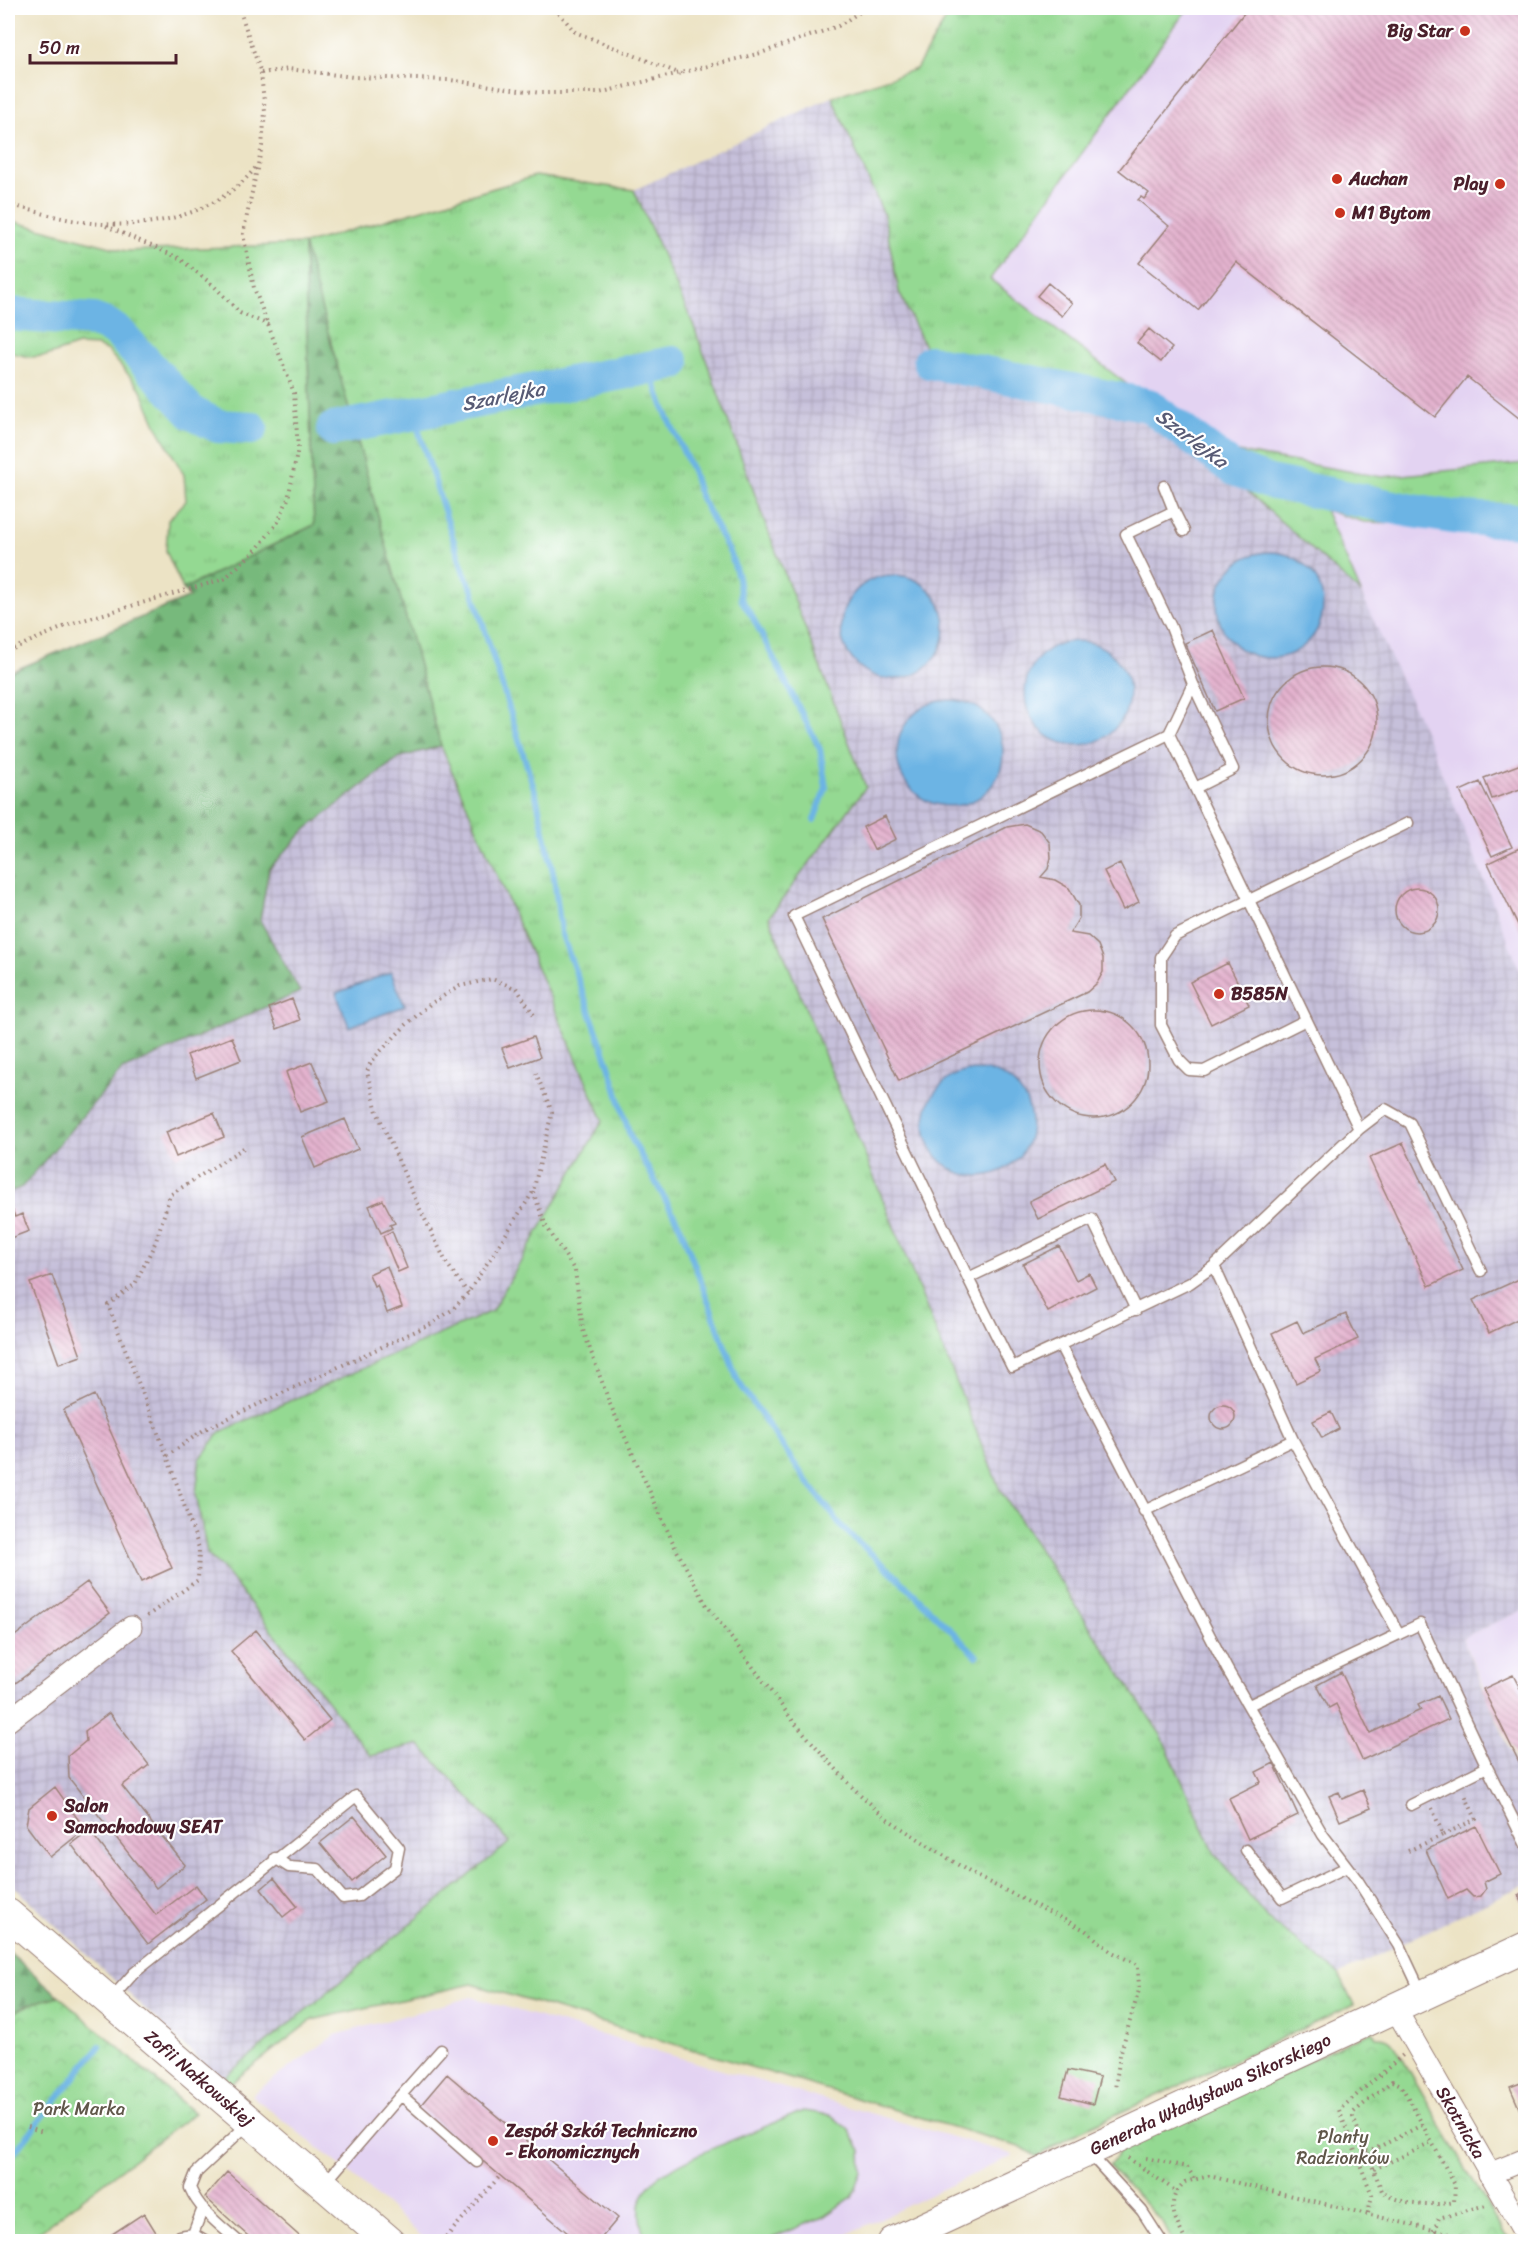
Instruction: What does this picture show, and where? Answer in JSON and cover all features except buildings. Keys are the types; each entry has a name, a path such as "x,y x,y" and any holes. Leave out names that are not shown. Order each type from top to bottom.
{"street":[{"path":"8,1721 131,1627"},
{"name":"Zofii Nałkowskiej","path":"8,1914 390,2241"},
{"name":"Generała Władysława Sikorskiego","path":"892,2241 1526,1947"},
{"name":"Skotnicka","path":"1395,2008 1526,2236"},
{"path":"1489,2174 1526,2159"}],"lane":[{"path":"1164,486 1185,531"},
{"path":"1174,511 1126,534 1171,627 1193,684 1233,769 1195,788"},
{"path":"1193,684 1169,734 794,916 968,1278 1012,1367 1190,1283 1214,1266 1359,1129 1385,1109 1410,1124 1481,1270"},
{"path":"1169,734 1359,1129"},
{"path":"1306,1020 1204,1071 1189,1070 1179,1060 1161,1025 1161,957 1175,936 1408,823"},
{"path":"968,1278 1092,1219 1136,1310"},
{"path":"1214,1266 1293,1440 1399,1634"},
{"path":"1060,1345 1144,1511 1249,1706 1323,1835 1399,1945 1422,1994"},
{"path":"1144,1511 1293,1440"},
{"path":"1249,1706 1420,1624 1526,1845"},
{"path":"1411,1804 1487,1767"},
{"path":"109,2000 134,1973 275,1858 356,1796 399,1848 395,1868 360,1896 343,1898 318,1869 289,1867 275,1858"},
{"path":"1246,1850 1282,1898 1347,1867"},
{"path":"324,2184 441,2050"},
{"path":"401,2096 477,2162"},
{"path":"239,2241 203,2208 190,2188 196,2173 252,2121"},
{"path":"1088,2152 1142,2211 1162,2241"},
{"path":"193,2234 203,2208"},
{"path":"179,2236 193,2234 206,2241"}],"path":[{"path":"8,651 73,622 224,579 257,549 278,522 288,499 298,448 294,393 254,288 243,234 258,164 265,112 261,73 239,8"},
{"path":"555,8 575,32 681,74"},
{"path":"261,73 289,69 353,77 450,80 540,93 599,93 760,53 838,26 866,8"},
{"path":"8,204 59,218 102,224 147,223 189,213 226,197 242,185 258,164"},
{"path":"102,224 180,258 240,313 270,325"},
{"path":"468,1293 447,1264 417,1203 377,1112 368,1072 371,1060 429,1004 460,986 492,979 516,989 536,1018"},
{"path":"167,1456 205,1429 430,1324 452,1310 468,1293 533,1192 552,1112 536,1073"},
{"path":"131,1627 198,1580 199,1548 167,1456 108,1305 135,1284 156,1241 170,1194 245,1147"},
{"path":"533,1192 546,1226 575,1271 583,1330 606,1393 675,1547 706,1604 793,1721 853,1788 886,1818 974,1875 1085,1930 1112,1952 1138,1965 1139,1990 1120,2055 1115,2089"},
{"path":"1408,1851 1476,1820 1458,1781"},
{"path":"1427,1797 1443,1835"},
{"path":"1368,2213 1372,2195 1339,2110 1404,2054"},
{"path":"1396,2081 1401,2085 1432,2143 1456,2188 1454,2202 1429,2205 1386,2194 1370,2161 1353,2114 1388,2083 1396,2081"},
{"path":"1367,2153 1422,2125"},
{"path":"28,2127 40,2131"},
{"path":"1374,2169 1432,2143"},
{"path":"1123,2155 1177,2192"},
{"path":"1146,2158 1187,2167 1194,2178"},
{"path":"1360,2165 1370,2161"},
{"path":"442,2241 500,2176"},
{"path":"1186,2241 1172,2213 1177,2192 1185,2182 1194,2178 1220,2178 1483,2241"},
{"path":"1429,2241 1439,2218 1491,2204"}],"shaded area":[{"name":"M1 Bytom","path":"1188,8 1525,8 1525,463 1382,477 1209,447 990,279"},
{"path":"832,97 884,215 899,292 934,365 1146,417 1212,460 1361,593 1428,739 1525,984 1525,1609 1462,1638 1525,1785 1525,1884 1339,1974 1269,1920 1215,1854 1161,1735 1000,1490 768,917 866,787 769,533 693,324 634,190"},
{"path":"1324,510 1364,522 1525,526 1525,997 1361,593"},
{"path":"441,746 603,1120 492,1311 220,1432 205,1530 207,1554 419,1744 511,1842 221,2080 8,1881 8,1193 22,1187 122,1070 299,992 260,920 269,869 305,830 398,758"},
{"path":"1525,1609 1525,1776 1462,1638"},
{"path":"471,1997 1014,2155 833,2241 427,2241 346,2170 251,2095 335,2035"}],"green space":[{"path":"957,8 1188,8 990,279 1209,447 1382,477 1525,463 1525,526 1364,522 1325,510 1361,593 1212,460 1146,418 934,365 899,292 884,215 832,97 916,69 951,11"},
{"path":"535,176 634,190 693,324 769,533 866,787 769,917 1000,1490 1161,1735 1215,1854 1269,1920 1339,1974 1354,2005 1080,2131 1037,2157 1023,2148 472,1984 312,2020 227,2086 221,2080 510,1842 419,1744 371,1756 224,1570 207,1554 196,1493 200,1459 220,1432 492,1311 603,1120 441,746 304,248 314,525 183,589 166,551 168,520 186,501 184,475 158,429 140,388 108,351 97,346 78,345 46,356 29,357 8,352 8,220 126,251 304,244"},
{"path":"304,244 441,746 398,758 305,830 269,869 260,920 300,992 122,1070 22,1187 8,1193 8,673 190,597 183,589 314,525"},
{"path":"8,1951 59,1996 33,2003 8,2015"},
{"name":"Park Marka","path":"59,1996 194,2113 27,2241 8,2241 8,2015 33,2003"},
{"name":"Planty Radzionków","path":"1373,2031 1376,2037 1387,2038 1396,2047 1504,2234 1512,2241 1172,2241 1163,2223 1109,2166 1123,2146"},
{"path":"803,2111 831,2115 849,2130 861,2150 862,2173 852,2197 823,2217 765,2241 646,2241 640,2220 640,2206 649,2185 677,2165"}],"water":[{"path":"1270,552 1290,556 1308,567 1319,585 1323,605 1319,625 1308,643 1290,654 1270,658 1250,654 1232,643 1221,625 1217,605 1221,585 1232,567 1250,556"},
{"path":"893,575 913,579 930,590 941,607 945,627 941,647 930,664 913,675 893,679 873,675 856,664 845,647 841,627 845,607 856,590 873,579"},
{"path":"1077,641 1097,645 1114,656 1125,673 1129,693 1125,713 1114,730 1097,741 1077,745 1057,741 1040,730 1029,713 1025,693 1029,673 1040,656 1057,645"},
{"path":"950,700 970,704 987,716 999,733 1003,753 999,773 987,790 970,802 950,806 930,802 913,790 901,773 897,753 901,733 913,716 930,704"},
{"path":"391,972 405,1006 349,1027 336,993"},
{"path":"978,1070 998,1074 1015,1086 1027,1103 1031,1123 1027,1143 1015,1160 998,1172 978,1176 958,1172 941,1160 929,1143 925,1123 929,1103 941,1086 958,1074"}],"waterway":[{"name":"Szarlejka","path":"8,314 93,320 107,325 120,334 192,413 218,426 251,428"},
{"name":"Szarlejka","path":"930,362 1148,405 1232,468 1269,482 1459,518 1526,521"},
{"name":"Szarlejka","path":"333,429 673,363"},
{"path":"650,369 665,411 693,473 699,494 731,555 738,577 741,599 752,616 820,749 826,788 814,820"},
{"path":"413,413 464,573 472,589 536,795 554,877 561,932 609,1065 630,1136 680,1226 738,1381 803,1476 843,1528 897,1577 977,1656"},
{"path":"8,2160 100,2046"}],"place":[{"name":"Big Star","path":"1465,31"},
{"name":"Auchan","path":"1337,179"},
{"name":"Play","path":"1500,184"},
{"name":"M1 Bytom","path":"1340,213"},
{"name":"B585N","path":"1219,994"},
{"name":"Salon Samochodowy SEAT","path":"52,1816"},
{"name":"Zespół Szkół Techniczno - Ekonomicznych","path":"493,2141"}]}
